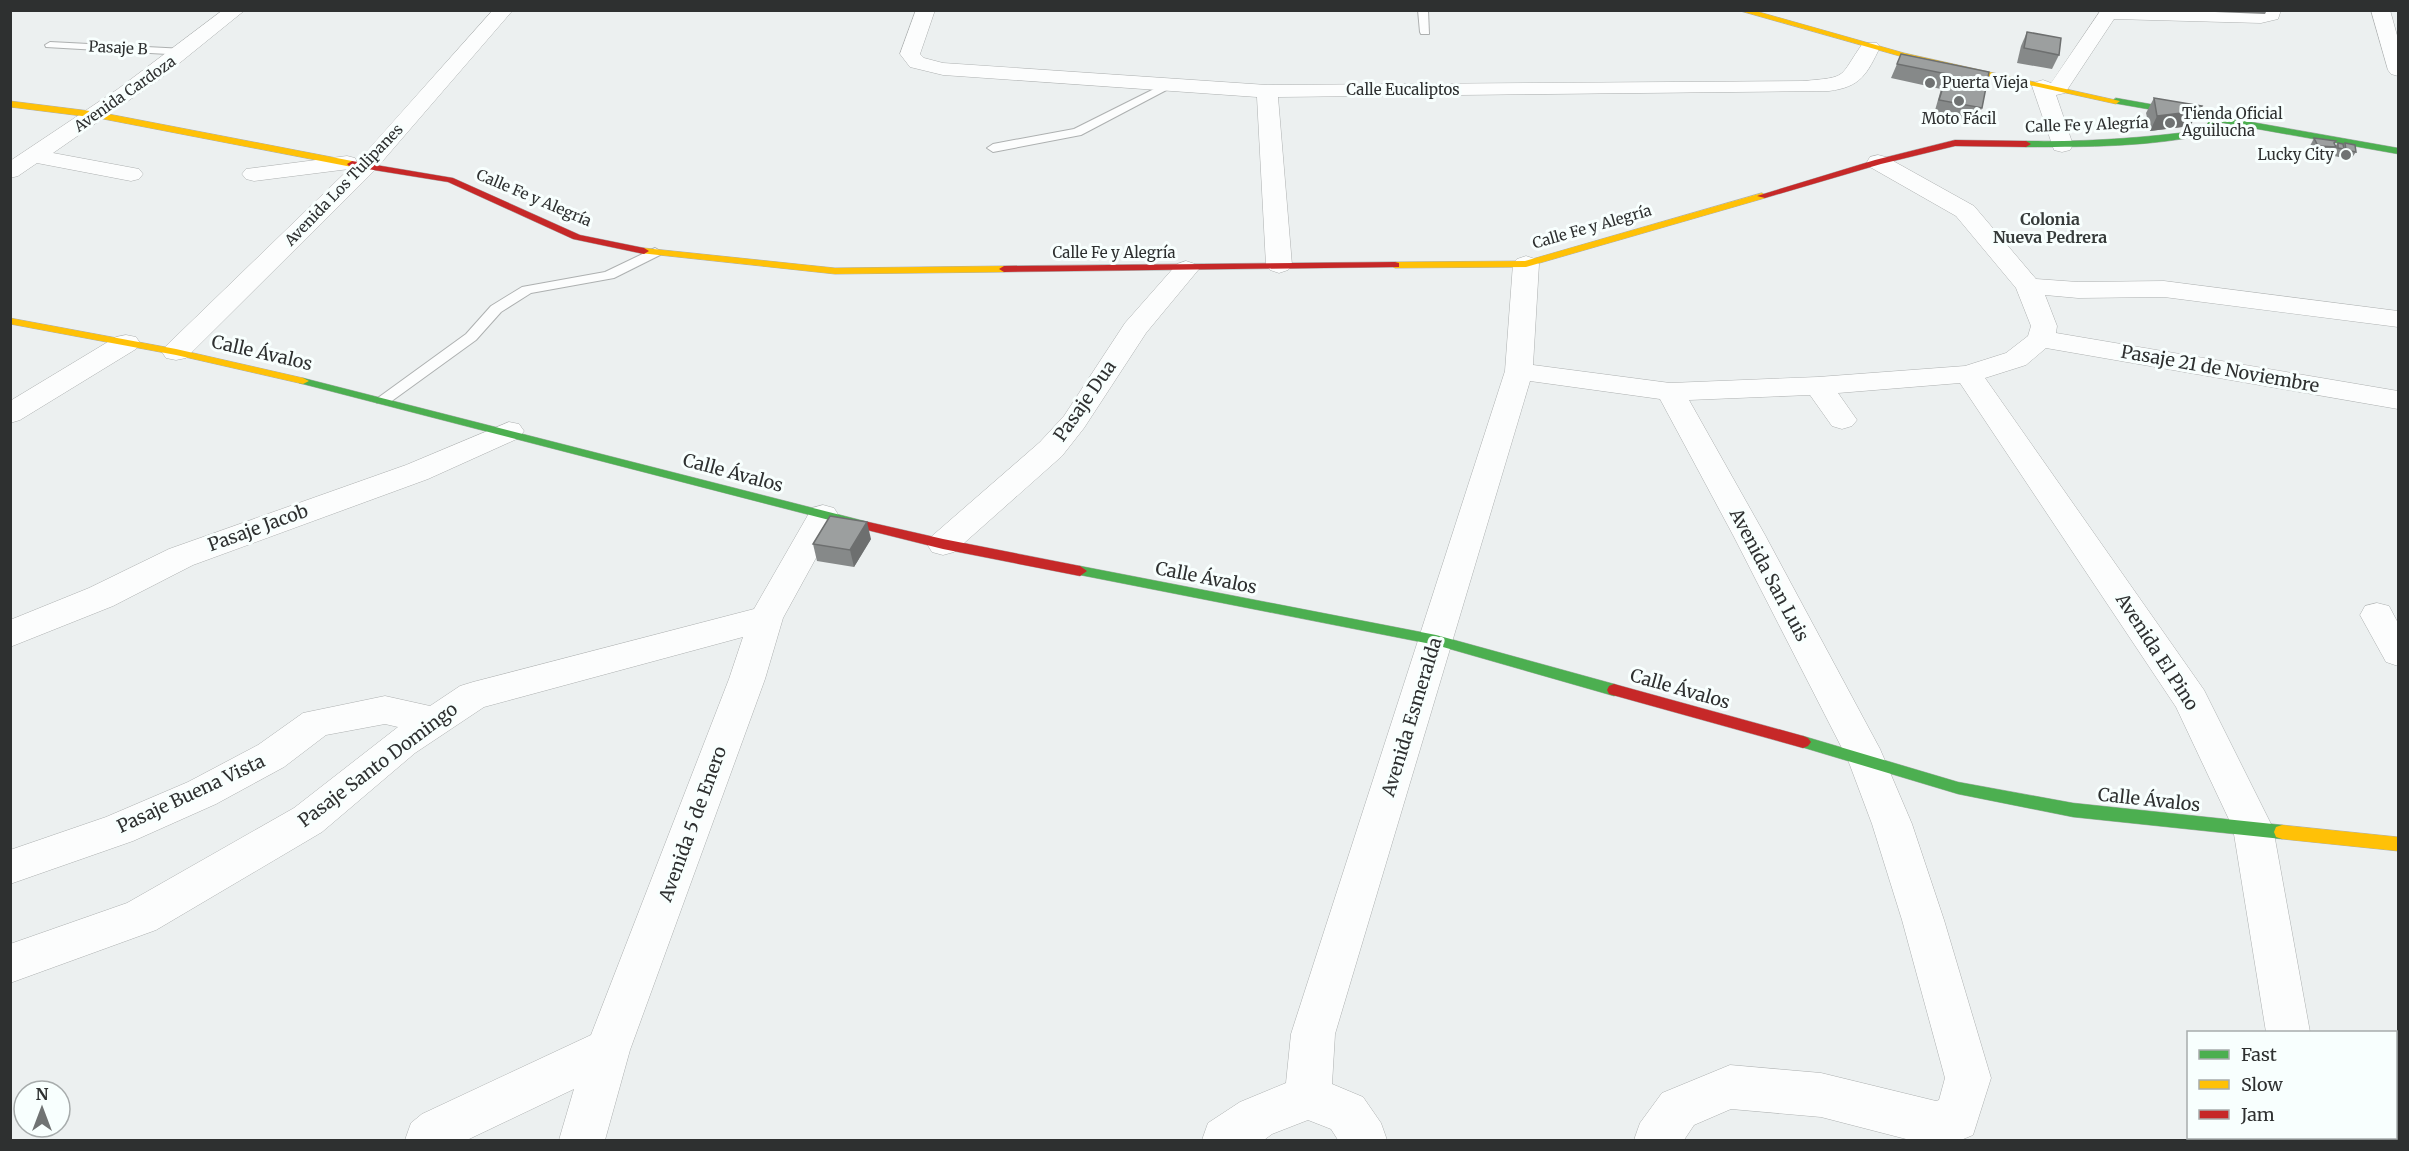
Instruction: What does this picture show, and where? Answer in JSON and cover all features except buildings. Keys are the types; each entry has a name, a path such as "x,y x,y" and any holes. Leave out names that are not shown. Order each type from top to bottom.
{"main road":[{"path":"1741,10 1870,47 2051,87 2398,151"},
{"name":"Calle Fe y Alegría","path":"10,104 98,115 357,165 450,180 577,237 627,249 835,271 1526,264 1878,162 1955,143 2062,145 2167,138 2205,132 2215,119"},
{"name":"Calle Ávalos","path":"10,321 176,352 382,400 823,516 943,544 1436,640 1867,760 1958,788 2073,810 2398,844"}],"street":[{"name":"Avenida Cardoza","path":"10,171 98,115 185,52 236,10"},
{"name":"Avenida Los Tulipanes","path":"176,352 504,10"},
{"name":"Calle Eucaliptos","path":"926,10 910,54 917,63 943,69 1268,91 1803,87 1842,84 1857,74 1870,47"},
{"path":"2062,145 2051,87 2081,52 2108,12 2261,17 2271,15 2272,10"},
{"path":"2380,10 2398,69"},
{"path":"1268,91 1279,265"},
{"path":"34,156 131,174"},
{"path":"1519,371 1670,392 1818,386 1968,374 2016,359 2041,339 2044,326 2028,286 1965,211 1878,162"},
{"path":"254,174 357,165"},
{"name":"Avenida Esmeralda","path":"1308,1097 1313,1034 1519,371 1526,264"},
{"name":"Pasaje Dua","path":"943,544 1051,449 1074,422 1135,329 1186,269"},
{"path":"2028,286 2078,290 2164,289 2398,319"},
{"name":"Pasaje 21 de Noviembre","path":"2041,339 2398,400"},
{"path":"10,414 126,343"},
{"name":"Avenida El Pino","path":"1968,374 2191,700 2253,828 2288,1031"},
{"path":"1818,386 1842,420"},
{"name":"Avenida San Luis","path":"1657,1140 1678,1109 1730,1086 1821,1095 1936,1124 1957,1119 1968,1078 1923,920 1892,824 1867,760 1749,535 1670,392"},
{"name":"Pasaje Jacob","path":"10,634 101,597 181,557 417,472 509,432"},
{"name":"Avenida 5 de Enero","path":"582,1140 608,1050 747,679 766,618 823,516"},
{"path":"2377,615 2398,654"},
{"name":"Pasaje Santo Domingo","path":"10,964 141,917 308,820 402,743 473,696 766,618"},
{"name":"Pasaje Buena Vista","path":"10,867 119,829 202,793 271,756 316,723 385,710 435,720"},
{"path":"428,1140 438,1130 608,1050"},
{"path":"1225,1140 1256,1118 1308,1097 1347,1113 1364,1140"}],"lane":[{"path":"1424,10 1425,32"},
{"name":"Pasaje B","path":"50,45 185,52"},
{"path":"993,148 1077,132 1170,84"},
{"path":"382,400 471,337 496,309 527,290 609,275 655,252"}],"traffic: fast":[{"path":"2116,101 2398,151"},
{"path":"2026,144 2116,142 2184,135 2206,132 2215,119"},
{"path":"303,381 864,525"},
{"path":"1080,571 1436,640 1614,690"},
{"path":"1803,742 1958,788 2073,810 2282,832"}],"traffic: slow":[{"path":"1741,10 1903,55 2116,101"},
{"path":"10,104 98,115 352,164"},
{"path":"1395,265 1526,264 1762,196"},
{"path":"644,251 835,271 1004,269"},
{"path":"10,321 176,352 303,381"},
{"path":"2282,832 2398,844"}],"traffic: jam":[{"path":"1762,196 1878,162 1955,143 2026,144"},
{"path":"352,164 450,180 577,237 644,251"},
{"path":"1004,269 1395,265"},
{"path":"864,525 943,544 1080,571"},
{"path":"1614,690 1803,742"}],"place":[{"name":"Puerta Vieja","path":"1930,83"},
{"name":"Moto Fácil","path":"1959,101"},
{"name":"Tienda Oficial Aguilucha","path":"2170,123"},
{"name":"Lucky City","path":"2346,155"}],"district":[{"name":"Colonia Nueva Pedrera","path":"2050,228"}]}
